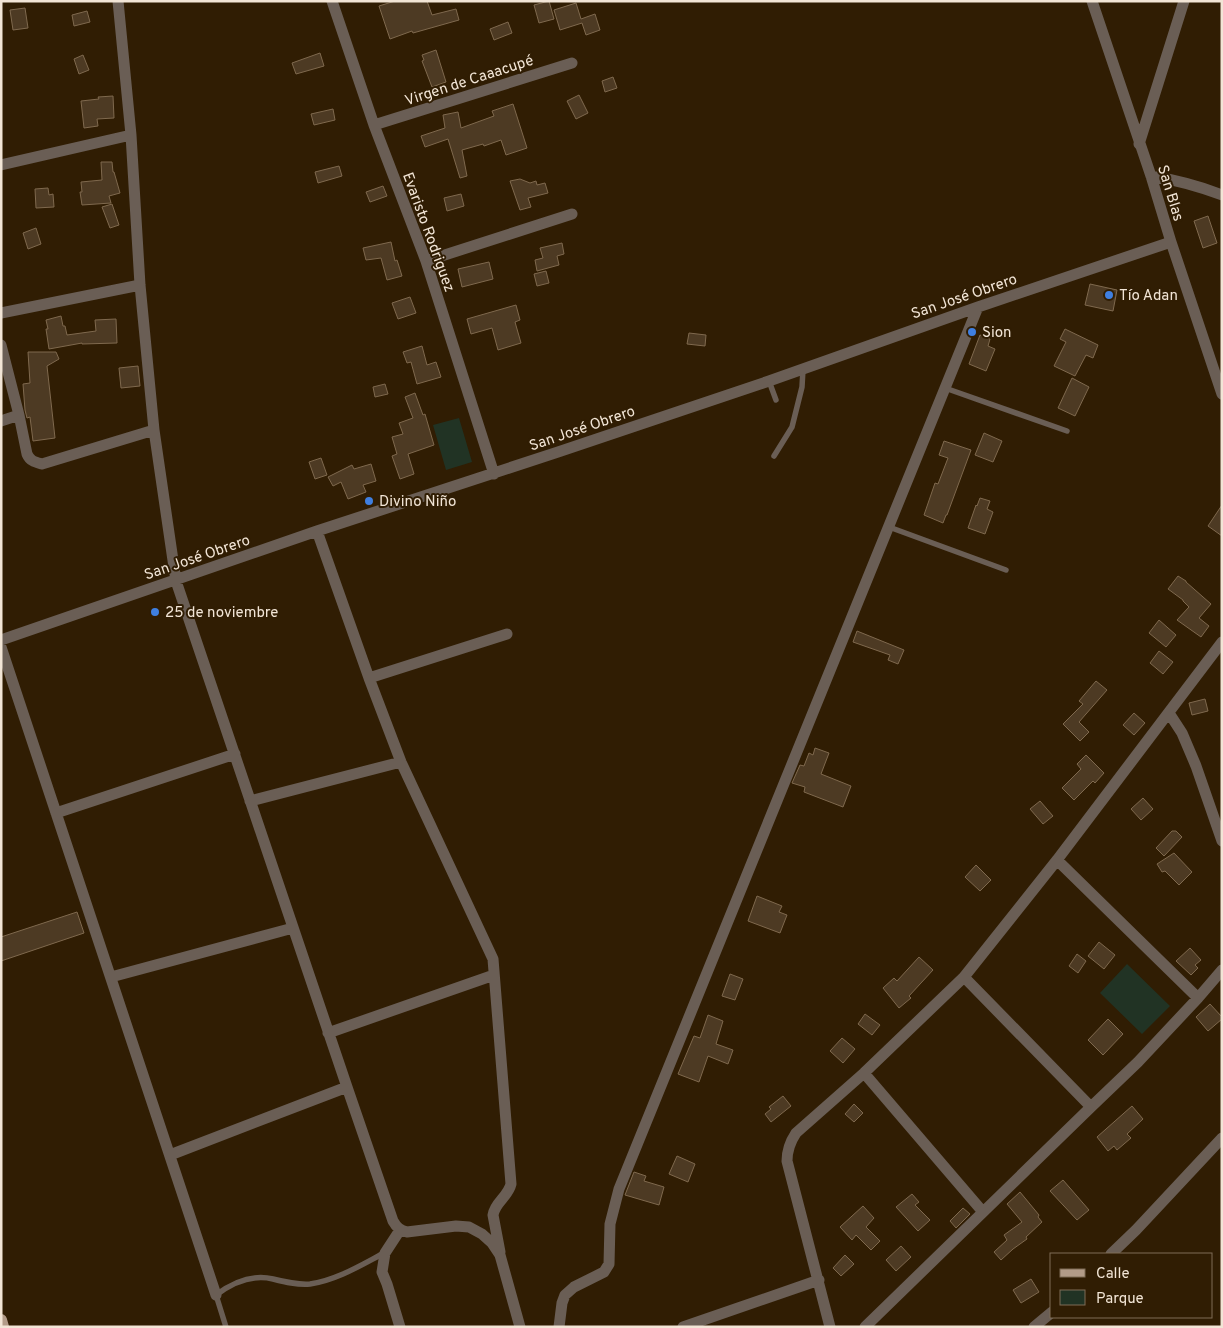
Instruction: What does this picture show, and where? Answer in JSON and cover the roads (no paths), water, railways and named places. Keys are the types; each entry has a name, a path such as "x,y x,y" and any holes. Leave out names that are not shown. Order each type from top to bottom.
{"main road":[{"path":"1,1320 3,1327"}],"street":[{"path":"118,1 131,135 140,285 154,430 176,581 393,1221 396,1227 407,1232 456,1226 469,1227 482,1234 492,1243 500,1255"},
{"name":"Evaristo Rodriguez","path":"332,1 374,125 426,261 494,474"},
{"name":"San Blas","path":"1092,1 1222,394"},
{"path":"1139,144 1184,1"},
{"name":"Virgen de Caaacupé","path":"374,125 572,62"},
{"path":"1,165 131,135"},
{"path":"1151,176 1203,187 1222,195"},
{"path":"426,261 572,214"},
{"name":"San José Obrero","path":"1,640 317,531 494,474 768,381 1171,242"},
{"path":"1,312 140,285"},
{"path":"559,1327 565,1295 574,1287 604,1272 609,1264 610,1224 619,1189 978,307"},
{"path":"1,345 27,454 30,459 42,464 154,430"},
{"path":"1,421 19,415"},
{"path":"317,531 401,762 493,959 511,1184 510,1190 494,1210 493,1215 500,1255 520,1327"},
{"path":"369,678 507,634"},
{"path":"830,1327 787,1161 788,1149 796,1133 864,1074 964,977 1057,860 1222,642"},
{"path":"1,647 216,1296"},
{"path":"1168,713 1182,733 1196,766 1222,841"},
{"path":"56,813 234,754"},
{"path":"250,801 401,762"},
{"path":"1057,860 1198,998"},
{"path":"111,977 293,928"},
{"path":"865,1327 1138,1062 1222,970"},
{"path":"328,1033 494,975"},
{"path":"964,977 1091,1107"},
{"path":"864,1074 983,1212"},
{"path":"170,1155 346,1087"},
{"path":"1112,1253 1222,1138"},
{"path":"400,1230 385,1253 382,1272 400,1327"},
{"path":"683,1327 819,1280"},
{"path":"1034,1327 1050,1314"}],"lane":[{"path":"774,456 792,427 802,387 802,369"},
{"path":"768,381 776,400"},
{"path":"945,388 1067,431"},
{"path":"889,527 1006,570"},
{"path":"226,1327 216,1296 235,1283 250,1278 270,1278 288,1283 310,1284 340,1276 385,1253"}],"place":[{"name":"Tío Adan","path":"1109,295"},
{"name":"Sion","path":"972,332"},
{"name":"Divino Niño","path":"369,501"},
{"name":"25 de noviembre","path":"155,612"}]}
